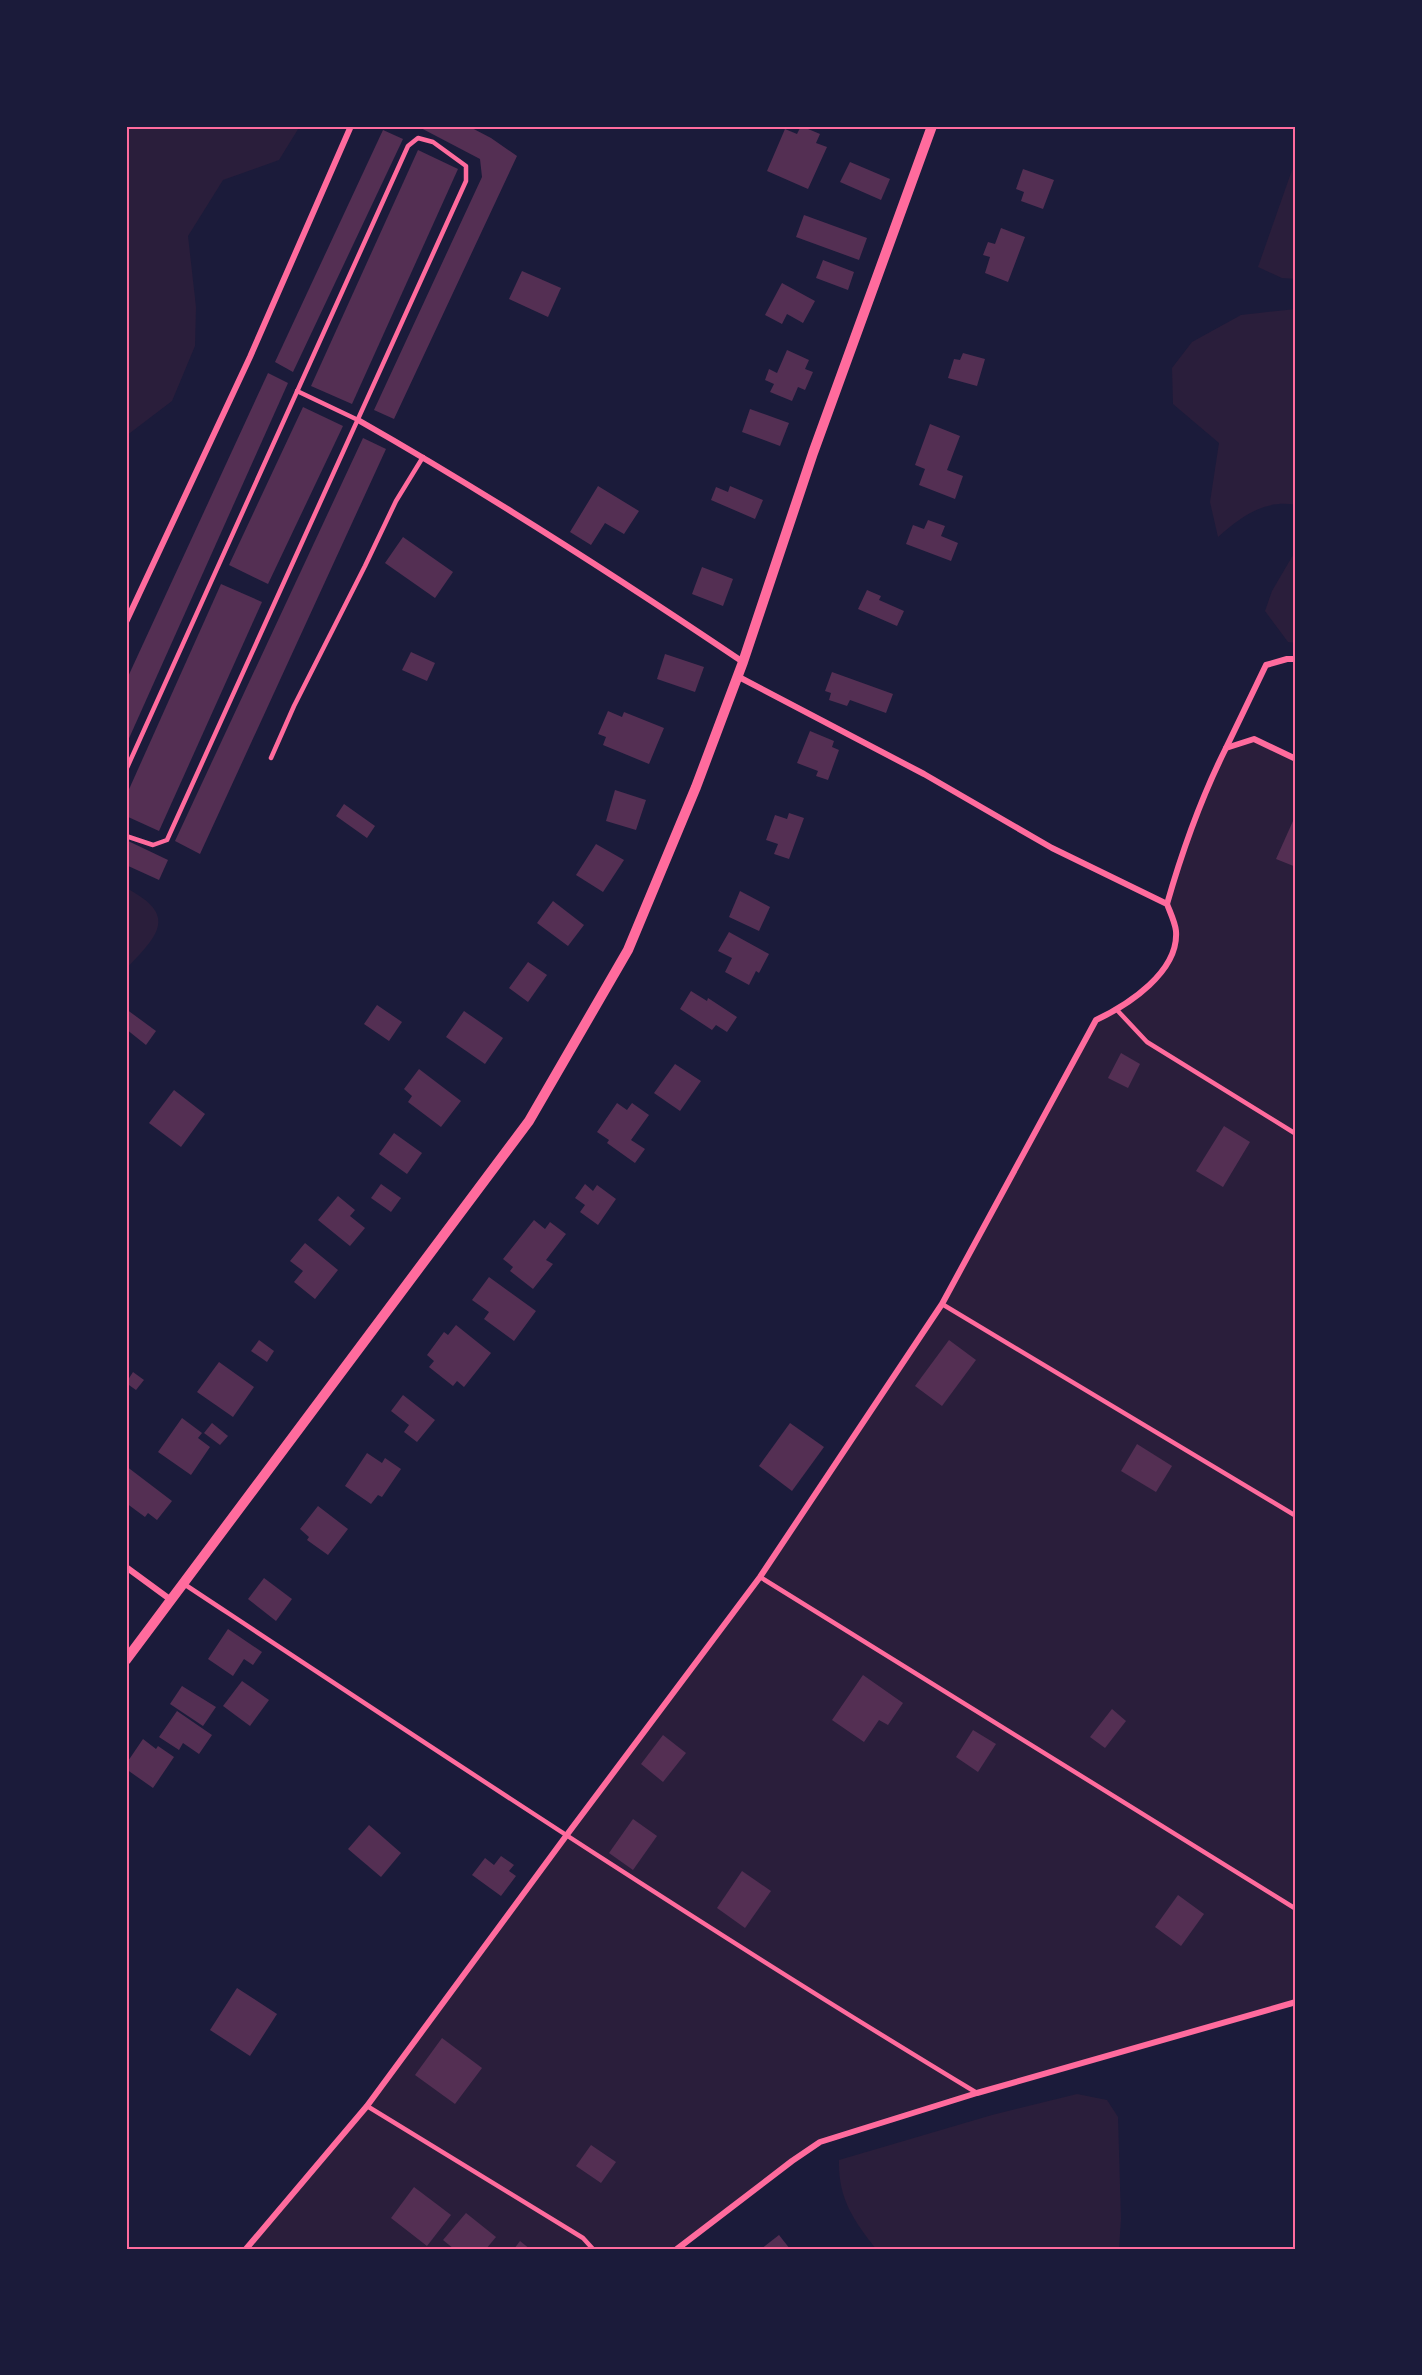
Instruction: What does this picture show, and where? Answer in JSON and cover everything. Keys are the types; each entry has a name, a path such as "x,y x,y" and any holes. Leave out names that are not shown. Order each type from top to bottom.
{"street":[{"path":"126,622 250,357 351,126"},
{"path":"126,1660 529,1121 628,950 696,787 743,662 813,453 932,126"},
{"path":"358,420 423,457 631,587 743,662"},
{"path":"246,2249 367,2106 760,1578 942,1304 1096,1020 1117,1010 1147,987 1172,958 1176,930 1167,904 1187,836 1203,793 1266,665 1296,659"},
{"path":"737,676 924,774 1052,848 1167,904"},
{"path":"1226,748 1254,739 1296,759"},
{"path":"126,1567 171,1600"},
{"path":"677,2249 820,2142 977,2093 1296,2002"}],"lane":[{"path":"126,770 408,146 418,138 433,142 466,166 466,181 166,840 153,845 126,836"},
{"path":"297,391 358,420"},
{"path":"271,758 294,706 396,501 423,457"},
{"path":"1117,1010 1147,1042 1296,1134"},
{"path":"942,1304 1296,1515"},
{"path":"760,1578 1296,1909"},
{"path":"184,1584 566,1836 853,2018 977,2093"},
{"path":"367,2106 583,2238 593,2249"}],"shaded area":[{"path":"126,126 300,126 279,160 223,180 188,236 196,307 195,346 172,401 126,436"},
{"path":"1296,168 1296,279 1282,278 1258,267 1292,170"},
{"path":"1296,309 1296,505 1263,507 1235,523 1218,537 1210,502 1219,443 1173,404 1172,368 1192,342 1241,315"},
{"path":"1296,550 1296,643 1288,642 1265,611 1272,591"},
{"path":"1254,739 1296,759 1296,2002 977,2093 820,2142 677,2249 246,2249 367,2106 760,1577 942,1304 1096,1020 1147,988 1172,959 1176,930 1167,904 1183,846 1226,748"},
{"path":"126,888 143,898 153,908 158,917 158,927 147,946 126,969"},
{"path":"1077,2094 1107,2100 1118,2117 1121,2219 1119,2249 876,2249 848,2208 841,2186 839,2160 992,2115"}],"building":[{"path":"417,126 468,126 517,156 394,419 374,410 482,177 480,159"},
{"path":"801,126 820,134 816,143 827,147 808,189 767,171 785,129 797,134"},
{"path":"383,130 403,139 293,372 275,362"},
{"path":"418,150 458,169 352,404 311,386"},
{"path":"850,162 890,179 881,200 840,182"},
{"path":"1023,169 1054,180 1043,209 1021,201 1024,192 1016,189"},
{"path":"804,215 867,238 859,260 796,237"},
{"path":"1001,228 1025,237 1008,282 985,273 990,257 983,255 988,242 995,244"},
{"path":"823,260 854,272 848,290 816,278"},
{"path":"522,271 561,288 548,317 509,299"},
{"path":"782,283 815,301 803,323 787,314 782,324 765,315"},
{"path":"787,350 809,360 805,369 813,372 805,390 798,387 792,401 770,392 774,384 765,380 769,369 777,373"},
{"path":"963,353 985,359 977,386 948,378 954,359 960,360"},
{"path":"268,373 288,383 126,745 126,681"},
{"path":"303,407 343,426 268,584 229,565"},
{"path":"750,409 789,423 780,446 742,432"},
{"path":"930,424 960,436 947,470 963,476 955,499 919,485 925,469 915,465"},
{"path":"363,438 386,449 200,854 175,841"},
{"path":"598,486 639,511 624,534 605,523 591,545 570,532"},
{"path":"730,486 763,500 755,519 711,500 716,487 728,492"},
{"path":"928,520 945,526 941,536 958,543 951,561 906,544 913,525 924,529"},
{"path":"403,537 453,572 435,598 385,563"},
{"path":"702,567 733,579 723,606 692,594"},
{"path":"221,584 262,602 159,831 126,816 126,796"},
{"path":"867,590 881,596 879,600 904,611 897,626 858,609"},
{"path":"411,652 435,663 427,681 402,670"},
{"path":"665,654 704,667 695,692 657,679"},
{"path":"832,672 893,694 886,713 850,700 847,706 829,700 831,693 825,691"},
{"path":"608,711 622,717 624,712 664,728 649,764 603,745 606,737 598,734"},
{"path":"810,731 834,741 832,747 839,750 828,780 816,776 818,771 797,763"},
{"path":"615,790 646,800 636,830 606,821"},
{"path":"344,804 375,826 367,838 336,816"},
{"path":"789,813 804,818 789,859 774,854 778,844 766,840 775,815 787,819"},
{"path":"1293,821 1296,823 1296,867 1276,859"},
{"path":"126,840 168,860 159,880 126,865"},
{"path":"596,844 624,860 603,892 576,875"},
{"path":"740,891 770,907 759,931 729,917"},
{"path":"553,901 584,925 568,946 537,923"},
{"path":"729,932 769,954 759,973 756,971 749,985 725,972 732,958 718,951"},
{"path":"528,962 547,975 528,1002 509,988"},
{"path":"691,991 707,1001 708,998 737,1017 727,1032 716,1025 712,1030 680,1009"},
{"path":"377,1005 402,1022 389,1041 364,1024"},
{"path":"126,1009 156,1031 146,1045 126,1029"},
{"path":"464,1011 503,1038 485,1064 446,1037"},
{"path":"1121,1053 1140,1064 1128,1088 1108,1078"},
{"path":"675,1064 701,1081 680,1111 654,1093"},
{"path":"419,1069 461,1101 441,1127 408,1102 412,1096 404,1089"},
{"path":"174,1090 205,1114 181,1147 149,1123"},
{"path":"617,1103 627,1110 632,1103 649,1115 631,1140 645,1149 635,1163 607,1143 609,1140 597,1132"},
{"path":"1224,1126 1250,1142 1223,1187 1196,1171"},
{"path":"394,1133 422,1153 407,1174 379,1154"},
{"path":"381,1184 401,1198 391,1212 371,1198"},
{"path":"585,1184 593,1191 597,1185 616,1199 598,1225 580,1212 585,1205 575,1198"},
{"path":"338,1196 355,1210 350,1216 365,1228 350,1246 318,1220"},
{"path":"534,1220 545,1229 550,1222 566,1234 546,1260 553,1264 533,1289 510,1271 513,1267 503,1259"},
{"path":"305,1243 338,1270 315,1299 294,1282 303,1271 290,1261"},
{"path":"489,1277 536,1311 514,1341 484,1319 489,1312 472,1300"},
{"path":"456,1325 491,1353 464,1387 457,1381 453,1386 429,1367 434,1361 427,1355 444,1332 448,1335"},
{"path":"259,1340 274,1351 267,1362 251,1351"},
{"path":"949,1340 976,1360 942,1406 915,1386"},
{"path":"219,1362 254,1387 233,1417 197,1392"},
{"path":"133,1372 144,1380 136,1390 126,1383"},
{"path":"403,1395 435,1420 417,1442 404,1432 409,1425 391,1411"},
{"path":"182,1418 202,1433 198,1438 210,1447 191,1475 158,1452"},
{"path":"212,1423 228,1436 220,1445 204,1433"},
{"path":"790,1423 824,1447 792,1491 759,1466"},
{"path":"1137,1444 1172,1466 1156,1492 1121,1471"},
{"path":"367,1453 382,1463 385,1458 401,1469 382,1497 378,1495 371,1504 345,1486"},
{"path":"126,1466 172,1501 157,1520 148,1513 145,1517 126,1503"},
{"path":"318,1506 348,1529 328,1555 307,1540 309,1537 300,1529"},
{"path":"264,1578 292,1599 276,1621 248,1599"},
{"path":"228,1629 262,1652 253,1665 244,1659 233,1676 208,1659"},
{"path":"863,1675 903,1703 888,1725 879,1720 864,1742 832,1720"},
{"path":"242,1681 269,1700 250,1726 223,1706"},
{"path":"182,1686 216,1707 203,1726 170,1704"},
{"path":"1112,1709 1126,1721 1105,1748 1090,1737"},
{"path":"177,1711 212,1735 199,1754 183,1743 179,1750 159,1737"},
{"path":"973,1730 996,1744 978,1772 956,1757"},
{"path":"663,1735 686,1753 663,1782 641,1764"},
{"path":"143,1739 156,1749 158,1746 174,1757 153,1788 126,1769 126,1764"},
{"path":"633,1819 657,1836 633,1870 609,1853"},
{"path":"369,1825 401,1853 381,1877 348,1849"},
{"path":"501,1856 514,1865 509,1871 516,1876 501,1896 472,1875 485,1858 494,1865"},
{"path":"742,1871 771,1891 745,1928 717,1908"},
{"path":"1178,1895 1204,1914 1181,1946 1155,1927"},
{"path":"237,1988 277,2014 250,2056 210,2030"},
{"path":"442,2038 482,2068 455,2104 415,2075"},
{"path":"591,2145 616,2162 601,2183 576,2166"},
{"path":"414,2187 451,2215 427,2246 391,2218"},
{"path":"466,2213 496,2237 486,2249 454,2249 443,2240"},
{"path":"779,2235 790,2249 761,2249"},
{"path":"520,2241 530,2249 514,2249"}]}
